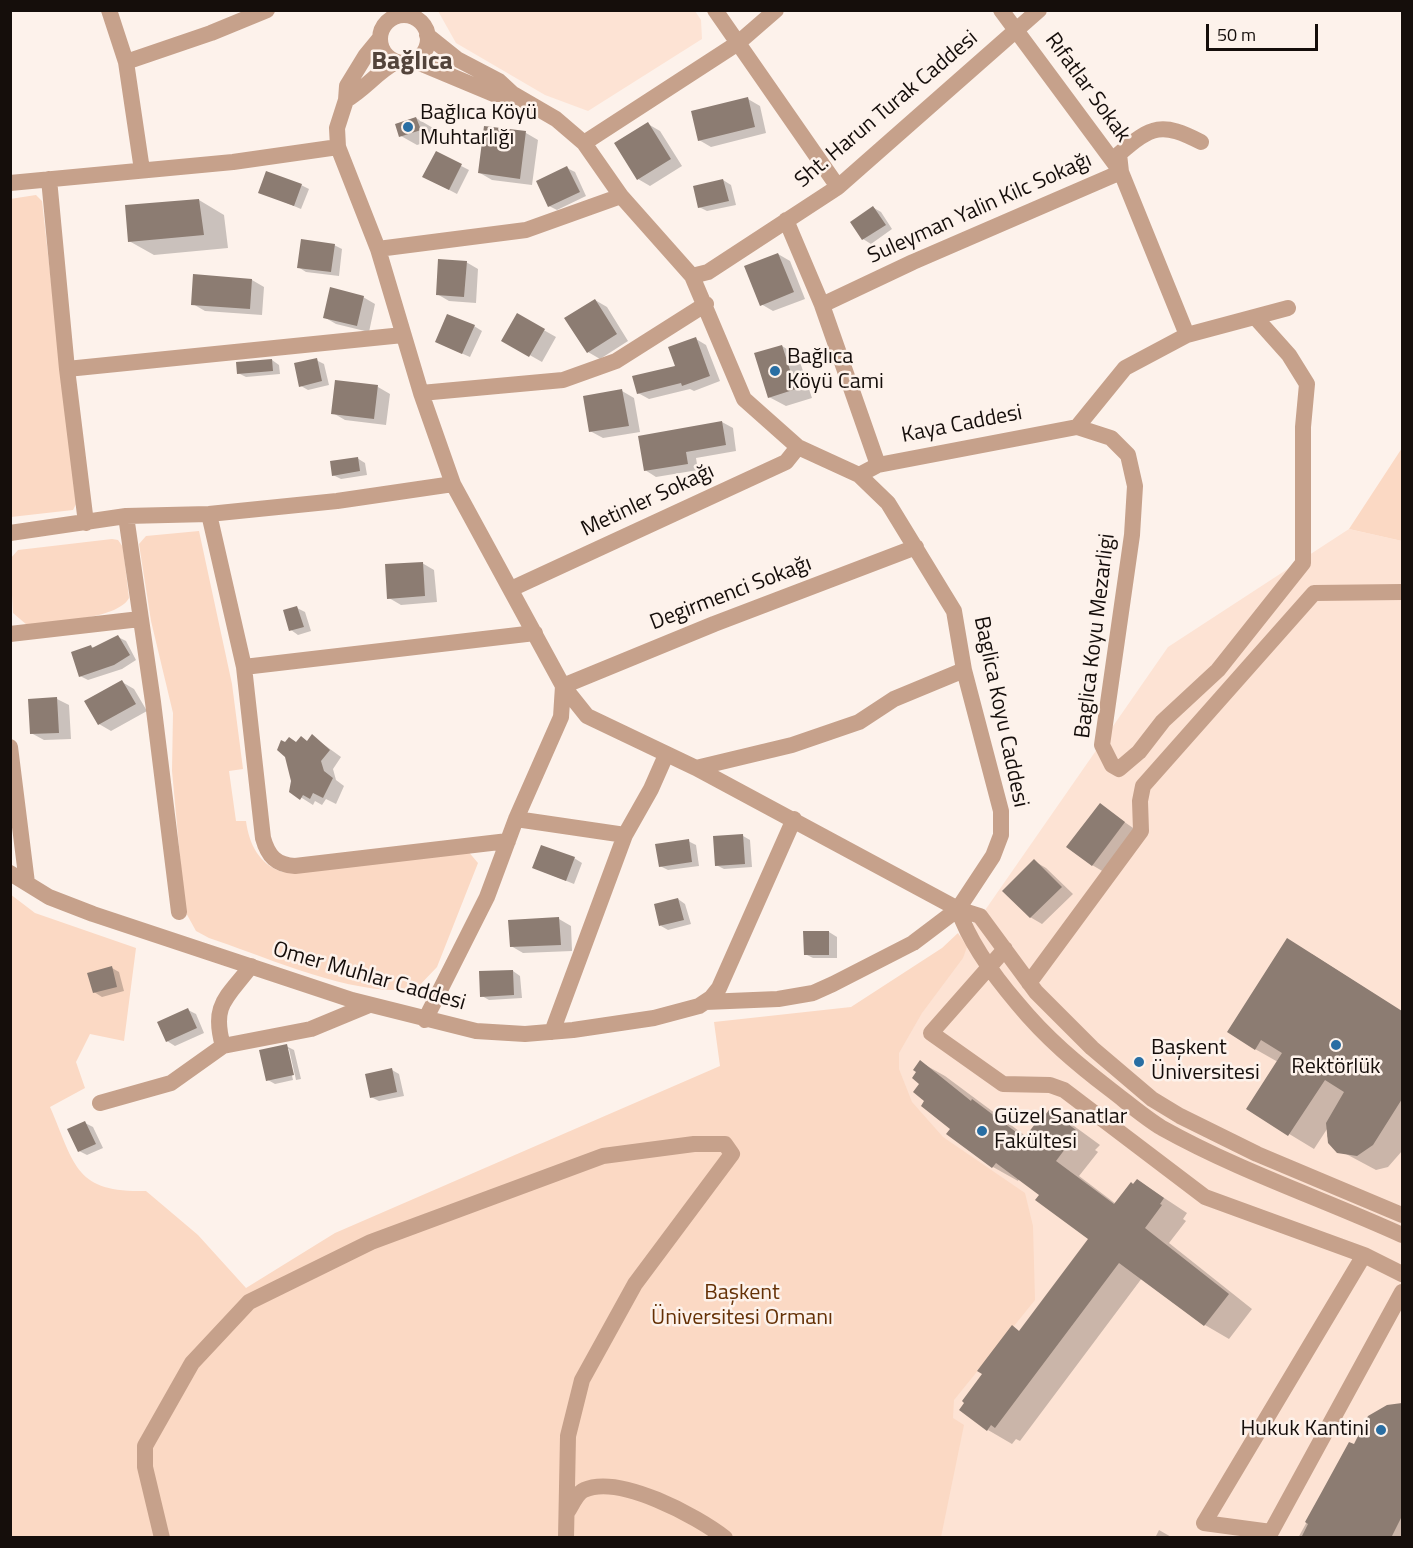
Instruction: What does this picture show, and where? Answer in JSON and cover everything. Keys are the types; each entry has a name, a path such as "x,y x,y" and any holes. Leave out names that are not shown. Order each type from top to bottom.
{"street":[{"path":"109,10 126,62 142,170"},
{"path":"126,62 211,33 267,10"},
{"path":"715,10 838,187"},
{"path":"584,143 738,43 776,10"},
{"name":"Rıfatlar Sokak","path":"1002,10 1120,172 1187,335"},
{"name":"Sht. Harun Turak Caddesi","path":"692,276 708,272 838,187 1039,10"},
{"path":"513,94 499,81 457,59 427,35 417,15 389,16 380,38 347,86 346,100 339,116 338,147 378,249 421,393 453,484 563,686 587,716 696,768 958,909 981,916 1029,983 1121,1075 1180,1116 1257,1154 1402,1215"},
{"path":"415,60 424,52 427,35"},
{"path":"380,38 383,50 396,62"},
{"path":"346,100 360,92 380,71 396,62 415,60 494,94 513,94"},
{"name":"Baglica Koyu Caddesi","path":"513,94 556,119 584,143 621,196 692,276 706,304 744,399 798,447 859,475 888,503 954,611 964,670 1001,811 1001,836 993,856 958,909 914,943 813,993 778,999 705,1002"},
{"name":"Suleyman Yalin Kilc Sokağı","path":"822,305 913,262 1120,172 1119,154 1137,138 1153,130 1182,131 1201,142"},
{"path":"10,183 233,162 338,147"},
{"path":"49,179 67,369 86,523"},
{"path":"378,249 526,230 621,196"},
{"path":"786,220 822,305 878,465"},
{"path":"421,393 563,380 616,361 706,304"},
{"path":"1077,427 1125,369 1187,335 1288,308"},
{"name":"Baglica Koyu Mezarligi","path":"1077,427 1111,438 1128,455 1135,486 1132,535 1102,745 1112,765 1119,769 1139,752 1163,721 1218,670 1303,563 1303,427 1307,384 1289,355 1255,317"},
{"path":"67,369 403,335"},
{"name":"Kaya Caddesi","path":"859,475 878,465 1077,427"},
{"name":"Metinler Sokağı","path":"511,589 786,462 798,447"},
{"path":"10,533 126,516 209,514 337,501 453,484"},
{"path":"209,514 244,667 266,849 284,866 314,865 508,841"},
{"path":"126,516 153,702 179,912"},
{"name":"Degirmenci Sokağı","path":"563,686 714,624 916,547"},
{"path":"1029,983 1141,831 1140,801 1143,786 1314,593 1402,592"},
{"path":"10,634 140,619"},
{"path":"244,667 535,633"},
{"path":"696,768 792,745 859,722 894,699 964,670"},
{"path":"425,1020 488,897 516,819 561,717 563,686"},
{"path":"10,747 27,883"},
{"path":"552,1032 625,836 651,789 666,755"},
{"path":"516,819 625,836"},
{"path":"705,1002 719,988 794,819"},
{"name":"Omer Muhlar Caddesi","path":"10,873 49,897 93,914 369,1005 425,1020 501,1034 552,1032 675,1014 705,1002"},
{"path":"958,909 965,929 1036,1026 1061,1051 1138,1112 1162,1127 1241,1167 1402,1235"},
{"path":"1005,949 931,1033 1003,1084 1050,1085 1064,1090 1205,1197 1364,1256 1402,1274"},
{"path":"223,1046 217,1025 219,1012 251,966"},
{"path":"100,1103 154,1090 171,1083 223,1046 311,1029 369,1005"},
{"path":"162,1538 145,1467 145,1446 192,1363 249,1302 371,1242 603,1156 694,1144 725,1144 732,1154 635,1284 582,1380 568,1436 566,1538"},
{"path":"1364,1256 1204,1522 1271,1532 1402,1292"},
{"path":"567,1512 581,1491 600,1484 648,1496 713,1528 725,1538"}],"shaded area":[{"path":"438,11 695,11 701,20 702,39 588,111 545,95 456,43"},
{"name":"Başkent Üniversitesi","path":"1349,529 1402,541 1402,1537 740,1538 790,1192 963,931 981,916 1168,647"}],"green space":[{"path":"36,195 42,201 76,504 73,510 11,517 10,199"},
{"path":"1402,448 1402,541 1349,529"},
{"path":"199,531 232,684 243,769 229,771 236,821 246,821 250,838 261,858 282,872 467,850 478,863 437,967 417,988 394,990 368,988 284,965 209,938 196,931 185,911 172,771 173,713 151,621 139,544 146,536"},
{"path":"118,540 123,547 129,598 122,605 98,615 27,625 13,613 10,559 18,550"},
{"name":"Başkent Üniversitesi Ormanı","path":"10,894 35,913 136,948 124,1041 90,1034 76,1062 85,1088 50,1107 72,1159 80,1171 104,1187 146,1191 198,1235 246,1288 335,1233 720,1066 714,1022 851,1007 942,948 958,933 967,947 963,958 922,1013 899,1053 899,1069 912,1102 943,1137 1025,1193 1033,1226 1035,1300 954,1400 953,1418 964,1425 941,1537 11,1537"}],"building":[{"path":"748,97 755,127 698,141 691,111"},
{"name":"Bağlıca Köyü Muhtarlığı","path":"416,117 421,130 399,137 395,124"},
{"path":"648,122 671,159 637,180 614,143"},
{"path":"484,126 526,131 520,179 478,173"},
{"path":"436,151 462,164 449,190 422,177"},
{"path":"567,166 580,192 548,207 536,181"},
{"path":"266,171 302,184 294,206 258,193"},
{"path":"723,179 729,201 698,208 693,186"},
{"path":"199,199 204,235 128,242 125,205"},
{"path":"873,206 886,225 862,240 850,222"},
{"path":"301,239 335,244 331,272 297,268"},
{"path":"778,253 794,292 760,306 744,266"},
{"path":"438,259 467,261 464,297 436,295"},
{"path":"193,274 252,279 250,309 191,305"},
{"path":"330,287 364,296 357,326 323,318"},
{"path":"595,299 617,334 587,353 564,318"},
{"path":"517,313 545,329 529,357 501,341"},
{"path":"447,314 475,325 462,354 435,342"},
{"path":"696,337 710,376 682,386 681,383 637,394 632,376 675,366 668,347"},
{"name":"Bağlıca Köyü Cami","path":"782,345 796,389 768,398 754,353"},
{"path":"317,358 322,381 299,387 294,363"},
{"path":"272,359 273,371 237,374 236,362"},
{"path":"335,380 378,385 374,419 331,414"},
{"path":"622,389 629,426 589,432 583,396"},
{"path":"722,421 726,445 686,452 688,464 644,471 638,436"},
{"path":"358,457 360,471 332,476 330,461"},
{"path":"423,562 425,596 387,599 385,564"},
{"path":"297,606 304,627 289,631 283,610"},
{"path":"118,635 130,655 114,665 79,677 71,652 91,645 92,648"},
{"path":"122,680 136,704 98,725 84,701"},
{"path":"57,697 59,733 30,734 28,699"},
{"path":"312,734 330,750 321,761 324,771 333,778 323,798 313,793 310,799 303,795 300,800 289,792 291,781 285,757 277,750 281,740 285,742 289,737 296,742 301,736 307,741"},
{"path":"1100,803 1125,822 1092,866 1066,847"},
{"path":"743,834 745,864 715,866 713,836"},
{"path":"689,839 692,862 659,867 655,844"},
{"path":"541,845 575,857 566,881 532,868"},
{"path":"1034,859 1062,887 1030,918 1002,891"},
{"path":"678,898 684,920 659,926 654,904"},
{"path":"559,917 561,945 510,947 508,920"},
{"path":"803,931 829,931 829,955 804,955"},
{"name":"Rektörlük","path":"1287,938 1402,1011 1402,1099 1373,1145 1357,1156 1337,1153 1328,1143 1326,1123 1344,1092 1325,1080 1288,1136 1246,1109 1282,1053 1261,1040 1255,1050 1227,1032"},
{"path":"112,966 117,987 93,993 87,973"},
{"path":"513,970 514,995 480,997 479,971"},
{"path":"188,1008 197,1028 166,1042 157,1022"},
{"path":"287,1044 294,1075 266,1081 259,1050"},
{"path":"920,1060 971,1101 972,1099 1024,1138 1043,1114 1045,1115 1049,1110 1076,1130 1072,1135 1074,1137 1056,1161 1114,1204 1131,1182 1133,1184 1137,1179 1164,1198 1160,1204 1162,1205 1145,1228 1229,1294 1204,1326 1119,1263 995,1428 991,1425 987,1431 959,1410 964,1403 962,1401 982,1374 977,1371 1012,1325 1019,1331 1088,1239 1035,1200 1039,1195 996,1163 992,1168 946,1134 950,1129 921,1106 924,1101 913,1092 919,1084 912,1078 916,1072 913,1070"},
{"path":"392,1068 397,1092 370,1098 365,1074"},
{"path":"85,1121 96,1144 78,1152 67,1129"},
{"path":"1402,1403 1402,1516 1391,1538 1301,1538 1308,1524 1305,1522 1349,1442 1354,1444 1368,1416 1387,1405"}],"place":[{"name":"Bağlıca Köyü Muhtarlığı","path":"408,127"},
{"name":"Bağlıca Köyü Cami","path":"775,371"},
{"name":"Rektörlük","path":"1336,1045"},
{"name":"Başkent Üniversitesi","path":"1139,1062"},
{"name":"Güzel Sanatlar Fakültesi","path":"982,1131"},
{"name":"Hukuk Kantini","path":"1381,1430"}],"district":[{"name":"Bağlıca","path":"412,63"}]}
